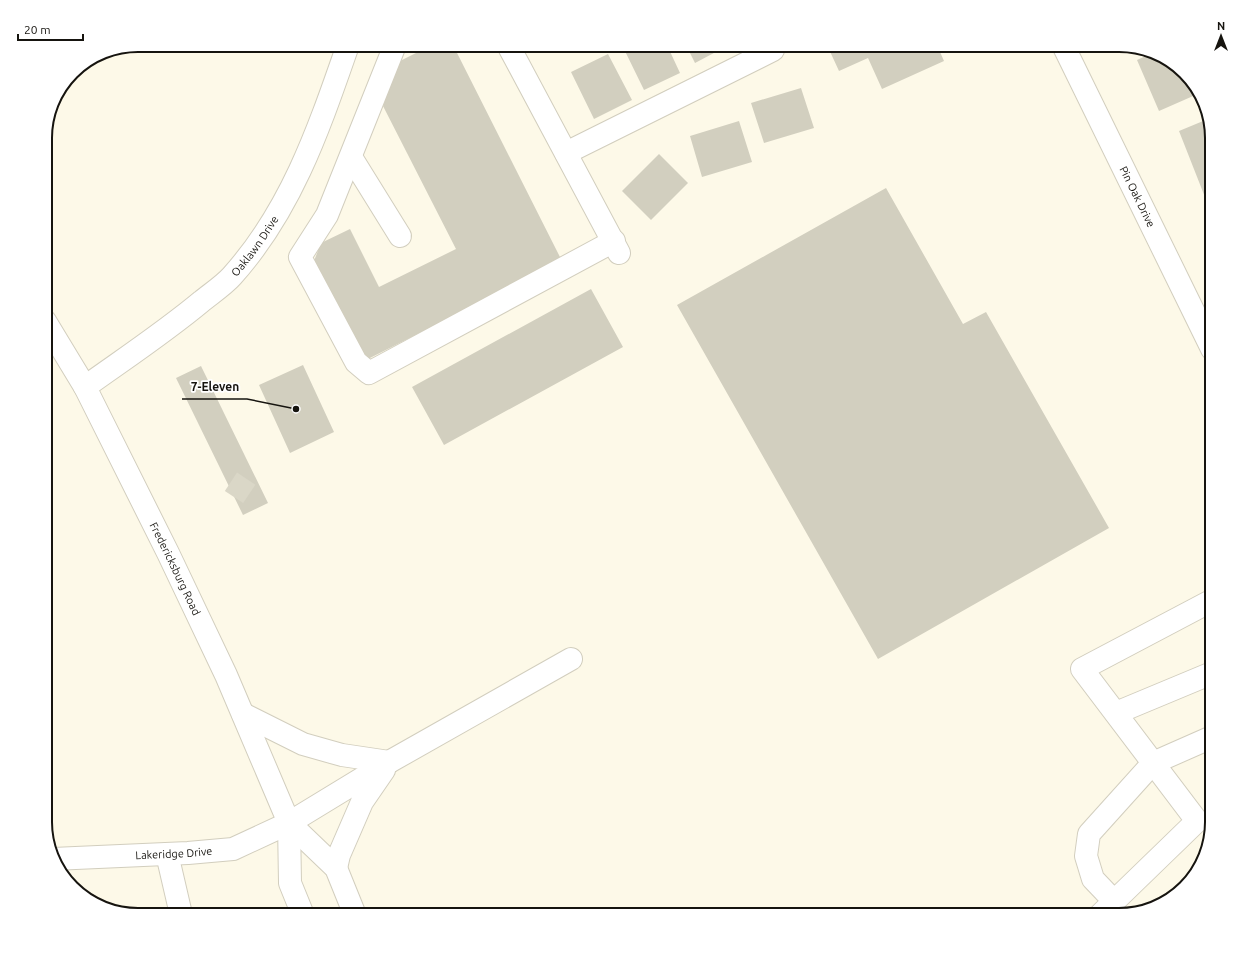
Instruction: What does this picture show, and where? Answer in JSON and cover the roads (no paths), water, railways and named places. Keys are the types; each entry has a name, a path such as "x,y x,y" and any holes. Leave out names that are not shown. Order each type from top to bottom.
{"street":[{"name":"Oaklawn Drive","path":"84,387 181,319 232,276 267,230 289,195 316,134 345,52"},
{"path":"393,52 327,215 300,257 356,362 369,373 616,247 512,52"},
{"path":"566,153 769,52"},
{"name":"Pin Oak Drive","path":"1067,52 1205,335"},
{"path":"351,157 400,236"},
{"name":"Fredericksburg Road","path":"52,334 84,387 168,553 243,714 289,823 290,883 300,908"},
{"path":"1205,604 1082,669 1153,763 1205,820"},
{"name":"Lakeridge Drive","path":"60,859 168,854 233,849 289,823 389,762 571,659"},
{"path":"1116,713 1205,676"},
{"path":"243,714 303,744 342,755 389,762 362,802 339,855 336,868"},
{"path":"1205,740 1153,763 1089,834 1086,856 1093,879 1107,908 1205,824"},
{"name":"Fredericksburg Road","path":"289,823 336,868 352,908"},
{"path":"168,854 180,908"}],"tunnel":[{"path":"234,497 252,470"}],"place":[{"name":"7-Eleven","path":"296,409"}]}
